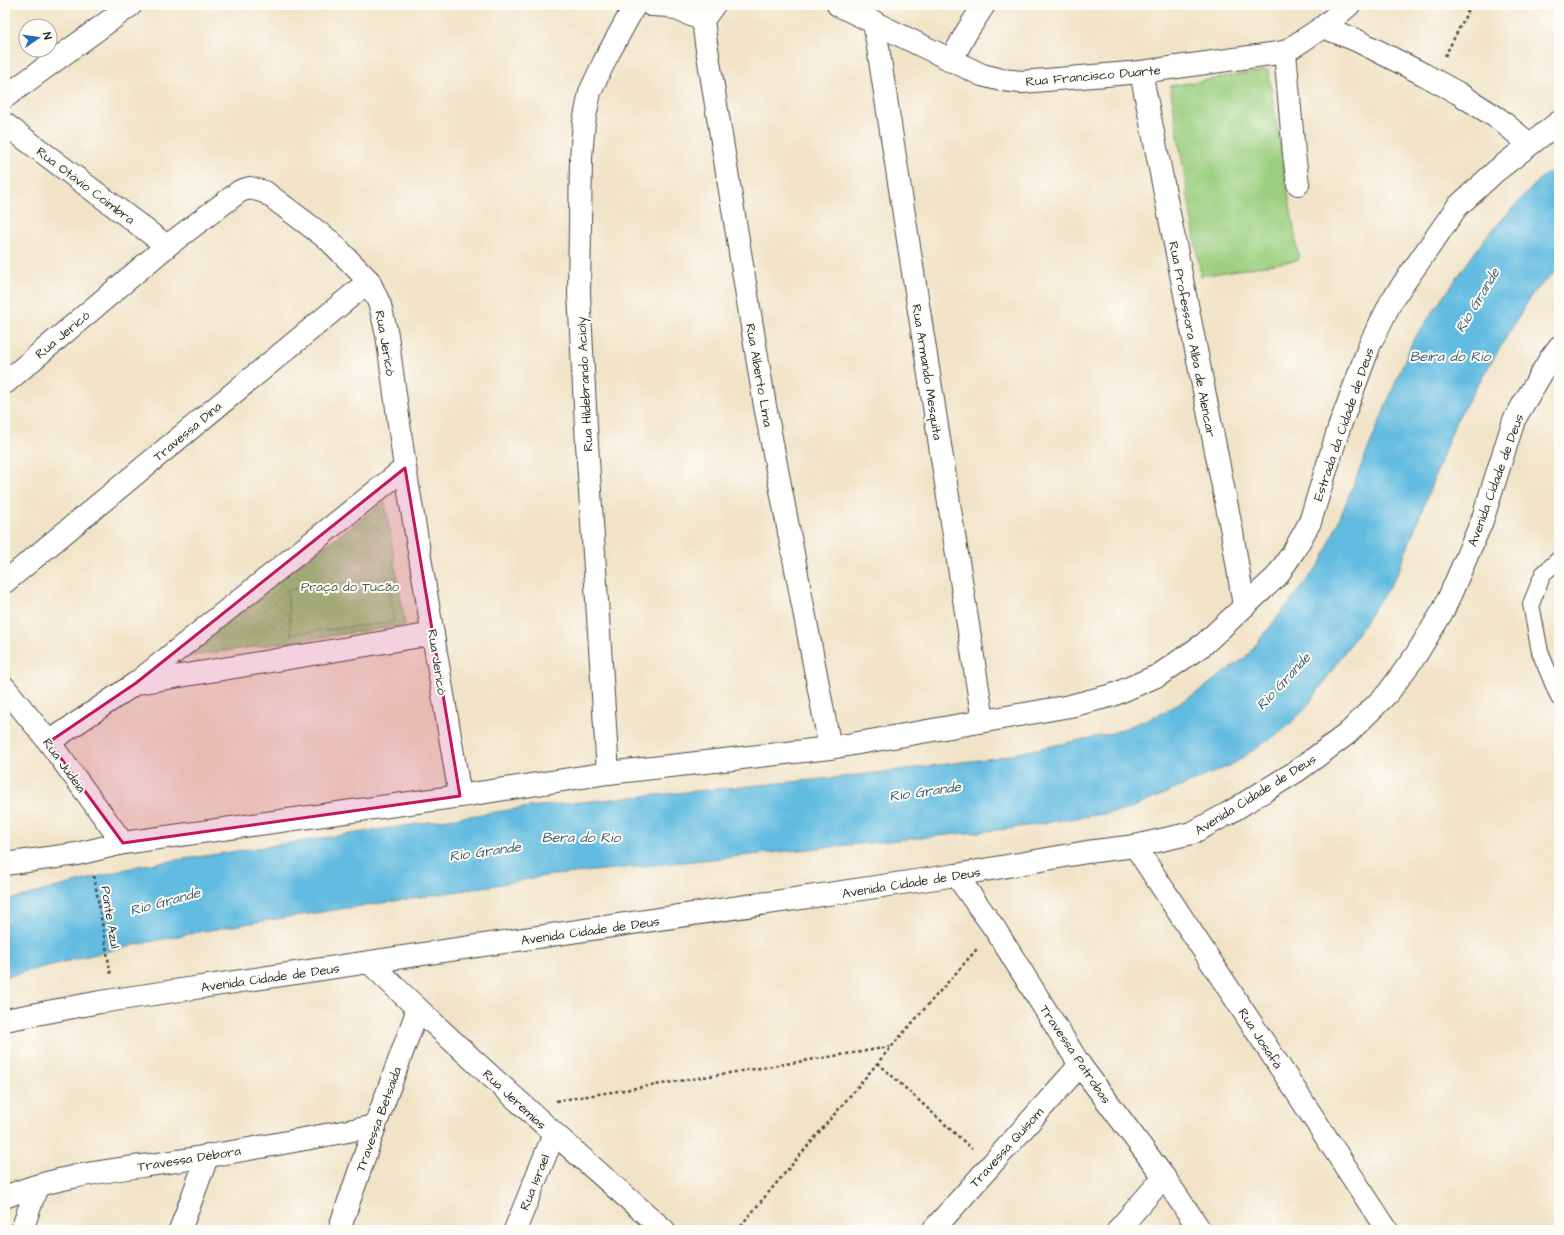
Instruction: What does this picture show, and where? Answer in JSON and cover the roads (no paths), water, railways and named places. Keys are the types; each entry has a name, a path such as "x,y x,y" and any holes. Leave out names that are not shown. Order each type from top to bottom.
{"street":[{"path":"5,98 131,5"},
{"name":"Rua Hildebrando Acioly","path":"608,773 588,468 579,294 582,157 584,122 590,92 606,58 635,5"},
{"path":"651,5 669,6 709,13"},
{"name":"Rua Francisco Duarte","path":"838,5 982,75 1002,80 1022,82 1141,72 1285,52 1323,27 1349,5"},
{"path":"951,61 966,33 984,5"},
{"name":"Rua Alberto Lima","path":"709,13 765,406 830,748"},
{"name":"Rua Armando Mesquita","path":"874,22 983,721"},
{"path":"1323,27 1356,40 1458,93 1499,118 1530,144"},
{"path":"1285,52 1298,184"},
{"name":"Rua Professora Alba de Alencar","path":"1141,72 1230,524 1244,606"},
{"name":"Estrada da Cidade de Deus","path":"1244,606 1277,576 1295,549 1310,522 1339,428 1370,344 1392,300 1457,207 1496,171 1559,122"},
{"name":"Rua Otávio Coimbra","path":"5,124 167,246"},
{"name":"Rua Jericó","path":"5,383 167,246 240,191 250,188 265,192 330,241 369,281 380,305 387,335 406,468 460,796"},
{"name":"Travessa Dina","path":"5,582 369,281"},
{"name":"Avenida Cidade de Deus","path":"5,1020 100,1002 956,875 1087,852 1135,846 1192,833 1227,814 1297,771 1347,734 1388,693 1416,655 1444,609 1482,521 1514,420 1550,359 1559,347"},
{"path":"48,742 136,683 406,468"},
{"path":"5,864 76,854 123,843 460,796 608,773 830,748 1070,706 1113,695 1158,675 1204,644 1244,606"},
{"path":"136,683 434,634"},
{"name":"Rua Judeia","path":"5,688 48,742 123,843"},
{"name":"Rua Josafá","path":"1135,846 1387,1230"},
{"name":"Travessa Patrobas","path":"956,875 995,929 1080,1065 1164,1177 1200,1230"},
{"name":"Rua Jeremias","path":"370,962 418,1009 554,1134 664,1230"},
{"name":"Travessa Betsaida","path":"339,1230 374,1126 418,1009"},
{"name":"Travessa Quisom","path":"933,1230 989,1165 1080,1065"},
{"name":"Travessa Débora","path":"5,1197 24,1189 81,1175 208,1156 374,1126"},
{"name":"Rua Israel","path":"514,1230 554,1134"},
{"path":"180,1230 208,1156"},
{"path":"1118,1230 1164,1177"},
{"path":"22,1230 37,1186"}],"lane":[{"path":"1559,559 1543,574 1531,604 1540,652 1559,698"}],"water":[{"path":"1559,165 1559,267 1531,296 1456,421 1397,575 1307,707 1286,728 1233,764 1127,810 1006,829 545,876 199,932 53,964 5,977 5,901 138,866 529,807 843,777 995,758 1113,733 1160,714 1198,692 1246,657 1322,561 1413,340 1485,238 1542,177"}],"water label":[{"name":"Rio Grande","path":"1477,300"},
{"name":"Beira do Rio","path":"1450,356"},
{"name":"Rio Grande","path":"1283,681"},
{"name":"Rio Grande","path":"925,791"},
{"name":"Bera do Rio","path":"581,837"},
{"name":"Rio Grande","path":"485,851"},
{"name":"Rio Grande","path":"165,901"}],"park label":[{"name":"Praça do Tucão","path":"350,586"}]}
